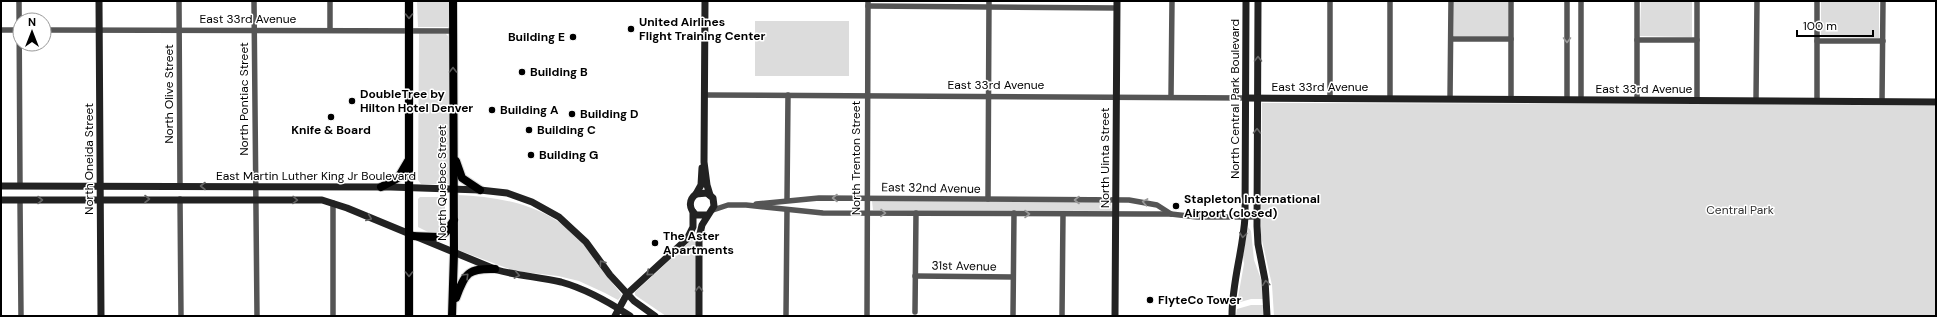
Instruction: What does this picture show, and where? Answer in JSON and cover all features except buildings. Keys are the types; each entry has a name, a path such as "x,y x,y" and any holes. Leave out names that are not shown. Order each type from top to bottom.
{"main road":[{"name":"North Oneida Street","path":"99,1 101,316"},
{"path":"409,1 409,316"},
{"name":"North Quebec Street","path":"452,316 454,253 453,1"},
{"path":"615,316 627,294 687,239 693,227 691,200 696,194 700,185 704,162 705,1"},
{"name":"North Central Park Boulevard","path":"1232,316 1234,281 1244,235 1245,217 1246,1"},
{"name":"North Central Park Boulevard","path":"1258,1 1257,217 1258,244 1265,280 1267,316"},
{"name":"North Uinta Street","path":"1115,316 1117,4"},
{"name":"East 33rd Avenue","path":"1246,98 1936,102"},
{"path":"453,150 462,178 480,190"},
{"path":"381,187 391,183 401,175 410,158"},
{"path":"699,316 699,238 702,225 711,212 712,198 704,162"},
{"name":"East Martin Luther King Jr Boulevard","path":"1,186 381,187 453,188 506,193 521,197 559,217 586,242 610,275 627,294 655,316"},
{"path":"696,194 703,192 712,198"},
{"name":"East Martin Luther King Jr Boulevard","path":"1,200 317,200 333,203 495,269 512,274 560,282 577,287 618,308 630,316"},
{"path":"693,212 700,216 711,212"},
{"path":"410,235 440,237 446,232 454,220"},
{"path":"453,304 461,282 466,275 477,269 495,269"}],"street":[{"path":"19,1 19,12"},
{"name":"North Olive Street","path":"179,1 180,186"},
{"name":"North Pontiac Street","path":"254,1 257,316"},
{"path":"330,1 330,30"},
{"path":"1171,97 1172,1"},
{"path":"1330,1 1330,98"},
{"path":"1390,1 1390,99"},
{"path":"1450,99 1451,1"},
{"path":"1511,1 1512,99"},
{"path":"1567,99 1568,1"},
{"path":"1580,99 1581,1"},
{"path":"1637,1 1637,100"},
{"path":"1697,1 1697,100"},
{"path":"1756,1 1756,100"},
{"path":"1817,1 1817,101"},
{"path":"1882,102 1883,1"},
{"path":"868,4 1117,4"},
{"name":"North Trenton Street","path":"867,316 868,4"},
{"path":"988,199 989,4"},
{"path":"1,30 12,30"},
{"name":"East 33rd Avenue","path":"52,30 453,31"},
{"path":"1451,39 1511,39"},
{"path":"1637,40 1697,40"},
{"path":"1817,41 1883,41"},
{"path":"20,52 20,186"},
{"name":"East 33rd Avenue","path":"705,95 1246,98"},
{"path":"787,200 788,95"},
{"name":"East 32nd Avenue","path":"712,198 728,205"},
{"name":"East 32nd Avenue","path":"711,212 728,205 746,205 787,200 867,198 1144,201 1161,207 1172,214"},
{"path":"180,199 181,316"},
{"path":"20,200 21,316"},
{"path":"333,203 333,316"},
{"name":"East 32nd Avenue","path":"746,205 823,213 1172,214"},
{"path":"786,316 787,210"},
{"path":"915,312 916,213"},
{"path":"1013,316 1014,213"},
{"path":"1062,316 1063,214"},
{"path":"1172,214 1197,217 1257,217"},
{"name":"31st Avenue","path":"915,276 1013,277"}],"green space":[{"path":"417,1 448,1 448,27 418,27"},
{"path":"1454,1 1508,1 1508,36 1454,36"},
{"path":"1641,1 1692,1 1692,37 1640,36"},
{"path":"1821,1 1879,1 1879,38 1821,37"},
{"path":"755,21 849,21 849,76 755,76"},
{"path":"419,33 446,34 449,37 449,184 421,184 418,180"},
{"name":"Central Park","path":"1262,103 1936,106 1936,316 1274,316 1272,285 1261,236"},
{"path":"457,195 494,198 511,202 545,214 560,223 574,234 587,248 622,295 618,300 579,281 558,276 515,271 458,250"},
{"path":"420,197 439,197 445,202 445,227 444,231 434,235 418,227 418,199"},
{"path":"872,201 1111,202 1112,211 873,210"},
{"path":"1248,227 1251,231 1254,260 1262,282 1263,299 1251,299 1237,303 1244,264 1243,256"},
{"path":"692,237 696,238 697,316 666,316 635,295 635,292 687,244"},
{"path":"1251,305 1264,305 1264,315 1236,315 1237,309"}],"place":[{"name":"United Airlines Flight Training Center","path":"631,29"},
{"name":"Building E","path":"573,37"},
{"name":"Building B","path":"522,72"},
{"name":"DoubleTree by Hilton Hotel Denver","path":"352,101"},
{"name":"Building A","path":"492,110"},
{"name":"Building D","path":"572,114"},
{"name":"Knife & Board","path":"331,117"},
{"name":"Building C","path":"529,130"},
{"name":"Building G","path":"531,155"},
{"name":"Stapleton International Airport (closed)","path":"1176,206"},
{"name":"The Aster Apartments","path":"655,243"},
{"name":"FlyteCo Tower","path":"1150,300"}]}
